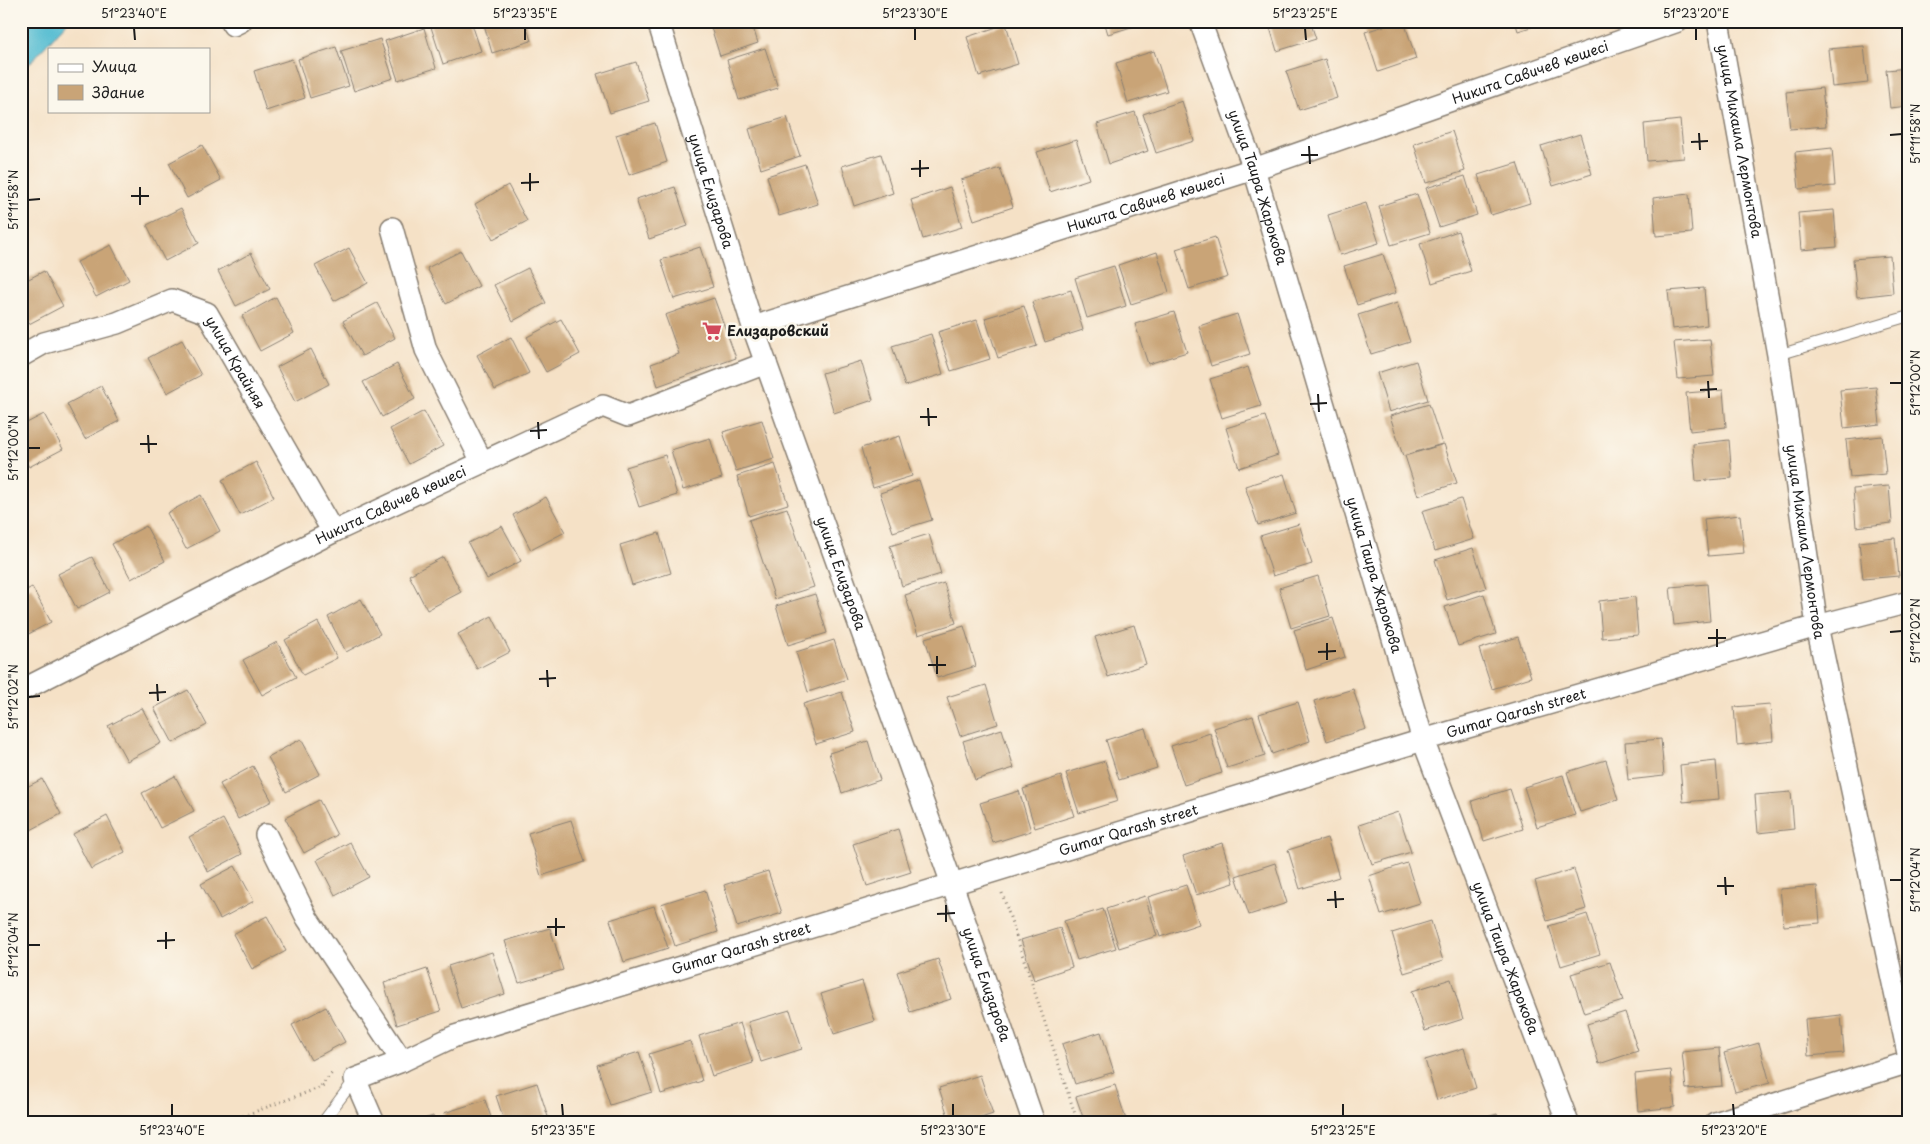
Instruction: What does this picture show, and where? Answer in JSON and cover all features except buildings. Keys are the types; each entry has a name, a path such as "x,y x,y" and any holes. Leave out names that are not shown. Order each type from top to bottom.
{"street":[{"name":"улица Елизарова","path":"658,21 753,327 952,884 1034,1123"},
{"name":"улица Таира Жарокова","path":"1200,21 1254,169 1423,740 1568,1123"},
{"name":"Никита Савичев көшесі","path":"753,327 1254,169 1678,21"},
{"name":"улица Михаила Лермонтова","path":"1718,21 1778,355 1817,626 1909,1058"},
{"path":"392,228 426,350 482,462"},
{"name":"улица Крайняя","path":"21,356 44,343 116,323 172,300 207,313 333,532"},
{"name":"Никита Савичев көшесі","path":"23,687 333,532 603,406 628,416 766,364"},
{"name":"Gumar Qarash street","path":"355,1079 402,1061 455,1036 1423,740 1817,626 1909,602"},
{"path":"266,835 307,918 402,1061"},
{"path":"1715,1123 1909,1062"},
{"path":"355,1079 374,1123"}],"lane":[{"path":"1778,355 1909,316"},
{"path":"322,1123 355,1079"}],"path":[{"path":"995,871 1078,1123"},
{"path":"224,1123 341,1080 355,1079"}],"water":[{"path":"21,21 68,21 21,73"}],"place":[{"name":"Елизаровский","path":"712,331"}]}
